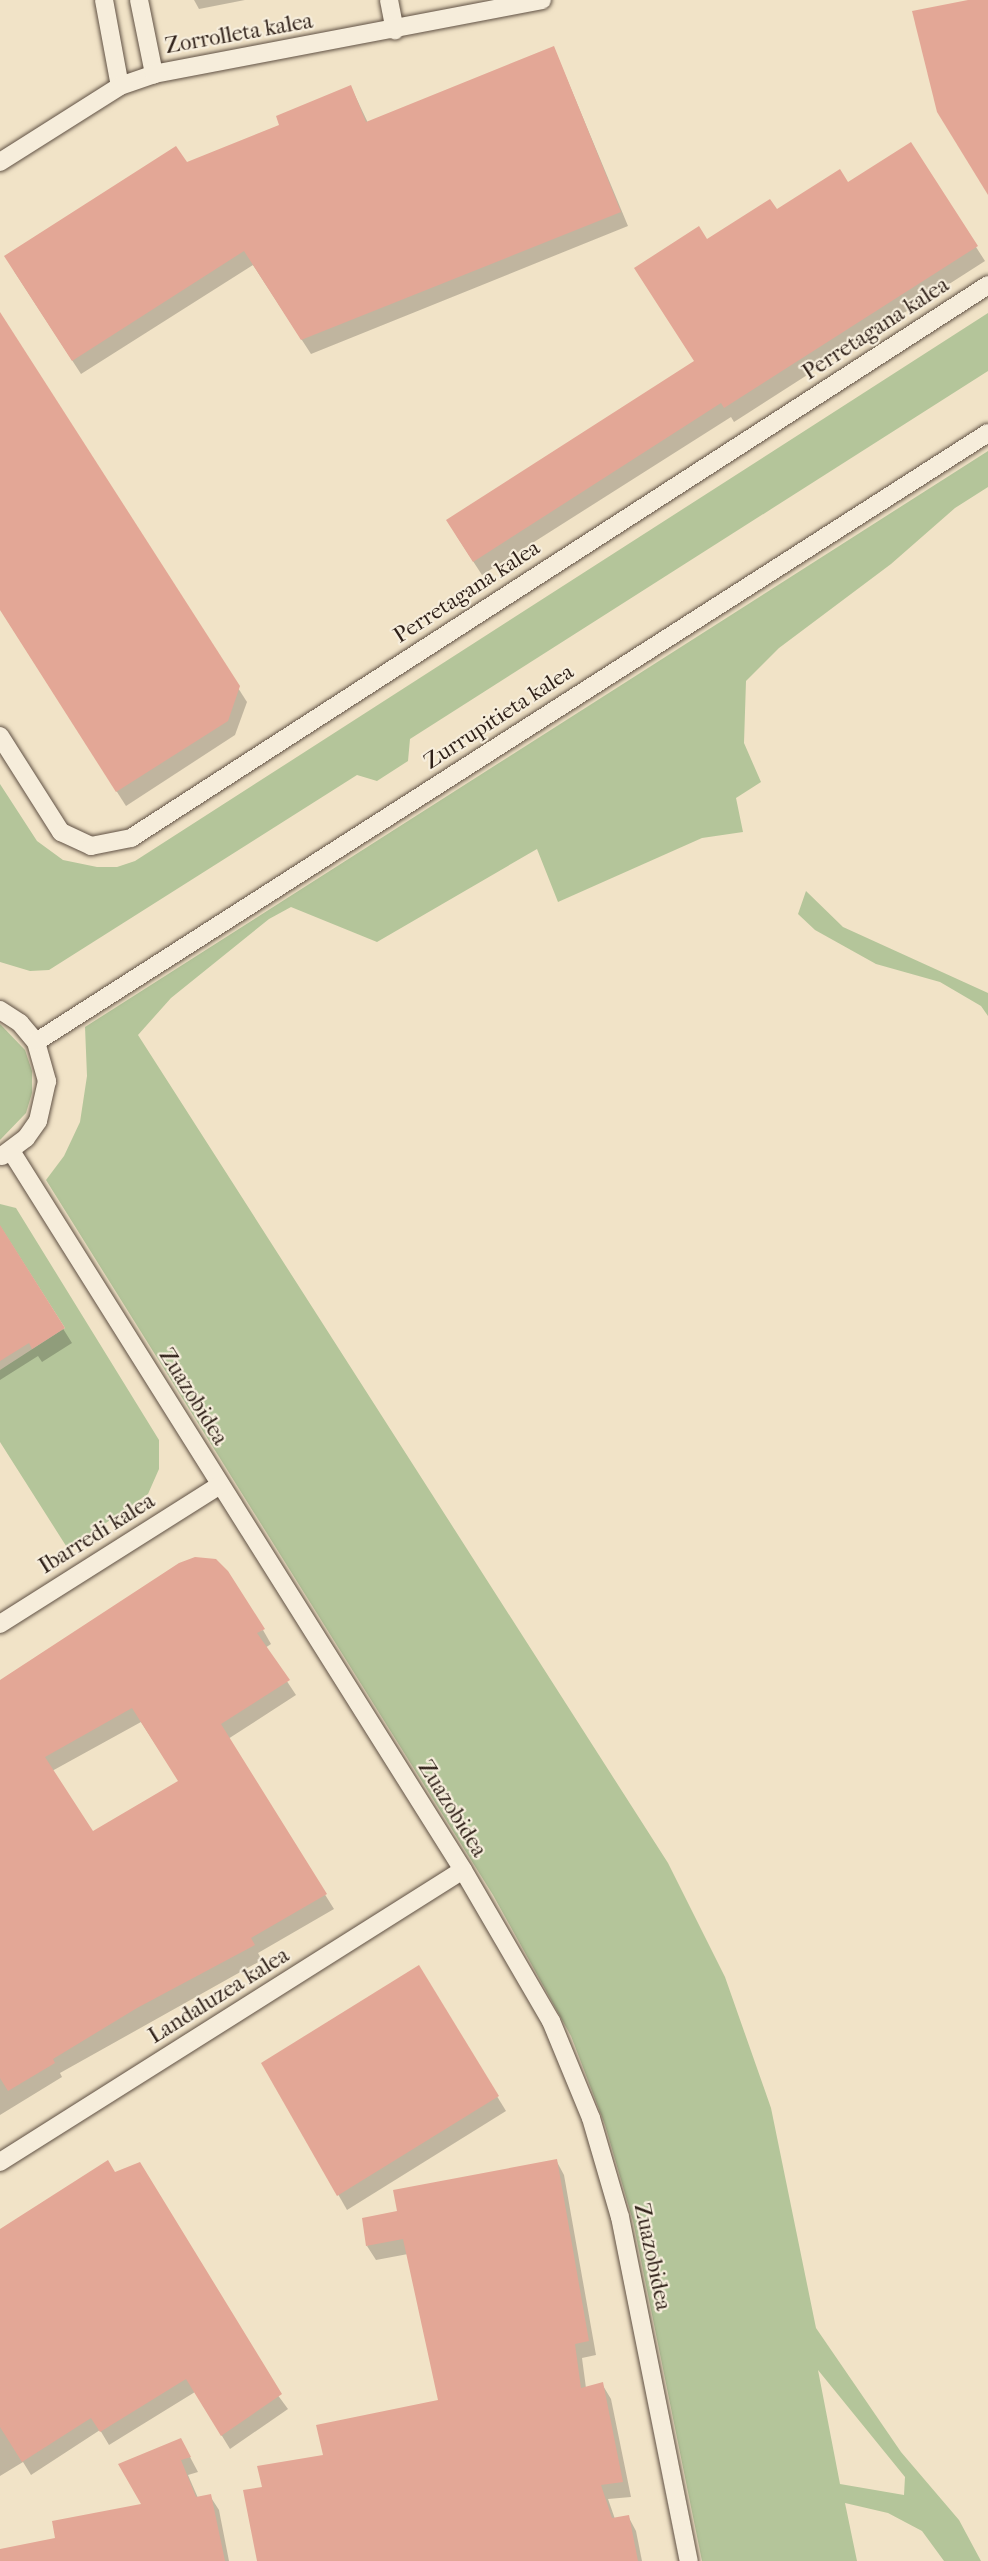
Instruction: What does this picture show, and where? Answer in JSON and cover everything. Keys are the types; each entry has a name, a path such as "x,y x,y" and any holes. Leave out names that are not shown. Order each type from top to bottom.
{"street":[{"path":"105,0 120,86"},
{"path":"139,0 154,74"},
{"path":"389,0 394,30"},
{"name":"Zorrolleta kalea","path":"0,162 120,86 154,74 542,0"},
{"name":"Perretagana kalea","path":"0,736 61,832 92,846 131,838 988,285"},
{"name":"Zurrupitieta kalea","path":"36,1042 988,433"},
{"path":"0,1010 20,1023 36,1042 44,1061 45,1102 38,1121 5,1154"},
{"name":"Zuazobidea","path":"5,1154 220,1485 463,1870 551,2021 591,2118 620,2217 688,2561"},
{"name":"Ibarredi kalea","path":"0,1624 220,1485"},
{"name":"Landaluzea kalea","path":"0,2162 463,1870"}],"green space":[{"path":"988,313 988,371 410,739 408,761 377,781 357,775 49,970 30,971 0,962 0,784 37,841 63,860 97,867 117,867 135,861"},
{"path":"988,451 988,487 955,508 891,564 779,648 746,681 744,743 761,782 736,798 743,832 702,838 558,902 537,849 377,942 291,907 269,919 171,998 138,1035 668,1863 725,1977 771,2108 816,2328 901,2452 959,2520 981,2561 944,2561 922,2531 888,2513 845,2503 857,2561 702,2561 633,2221 605,2125 571,2036 493,1895 46,1180 64,1156 80,1122 87,1076 85,1027","holes":["818,2370 905,2477 904,2495 840,2484"]},
{"path":"806,891 843,927 988,993 988,1016 981,1006 940,982 876,964 815,930 798,914"},
{"path":"0,1024 25,1050 32,1071 32,1093 26,1113 0,1140"},
{"path":"0,1204 16,1208 159,1440 159,1469 148,1494 68,1549 0,1442 0,1370 65,1328 0,1226"}],"building":[{"path":"968,0 988,0 988,195 937,112 912,11"},
{"path":"554,46 621,212 301,340 244,251 72,361 4,256 176,146 187,162 279,125 276,116 351,85 366,122"},
{"path":"911,142 978,246 724,408 721,403 473,562 446,520 694,361 634,268 699,226 707,239 770,199 777,209 840,169 848,182"},
{"path":"0,312 240,686 228,721 116,792 0,610"},
{"path":"0,1225 65,1328 32,1349 29,1343 0,1361"},
{"path":"195,1557 216,1559 228,1571 265,1629 257,1633 290,1680 221,1724 327,1894 251,1938 255,1945 137,2008 53,2059 55,2063 8,2091 0,2078 0,1680 179,1563","holes":["132,1708 178,1781 93,1831 45,1757"]},
{"path":"419,1965 499,2096 337,2196 261,2063"},
{"path":"557,2159 589,2341 575,2344 581,2388 603,2382 623,2482 601,2485 612,2518 629,2515 638,2561 257,2561 243,2490 262,2487 257,2466 323,2455 316,2425 438,2400 403,2239 366,2246 362,2218 397,2211 393,2190"},
{"path":"108,2160 115,2172 140,2162 282,2394 221,2436 186,2379 100,2432 91,2418 22,2462 0,2427 0,2229"},
{"path":"181,2438 191,2457 181,2460 196,2497 211,2494 225,2561 0,2561 0,2549 55,2538 52,2521 141,2504 118,2464"}]}
